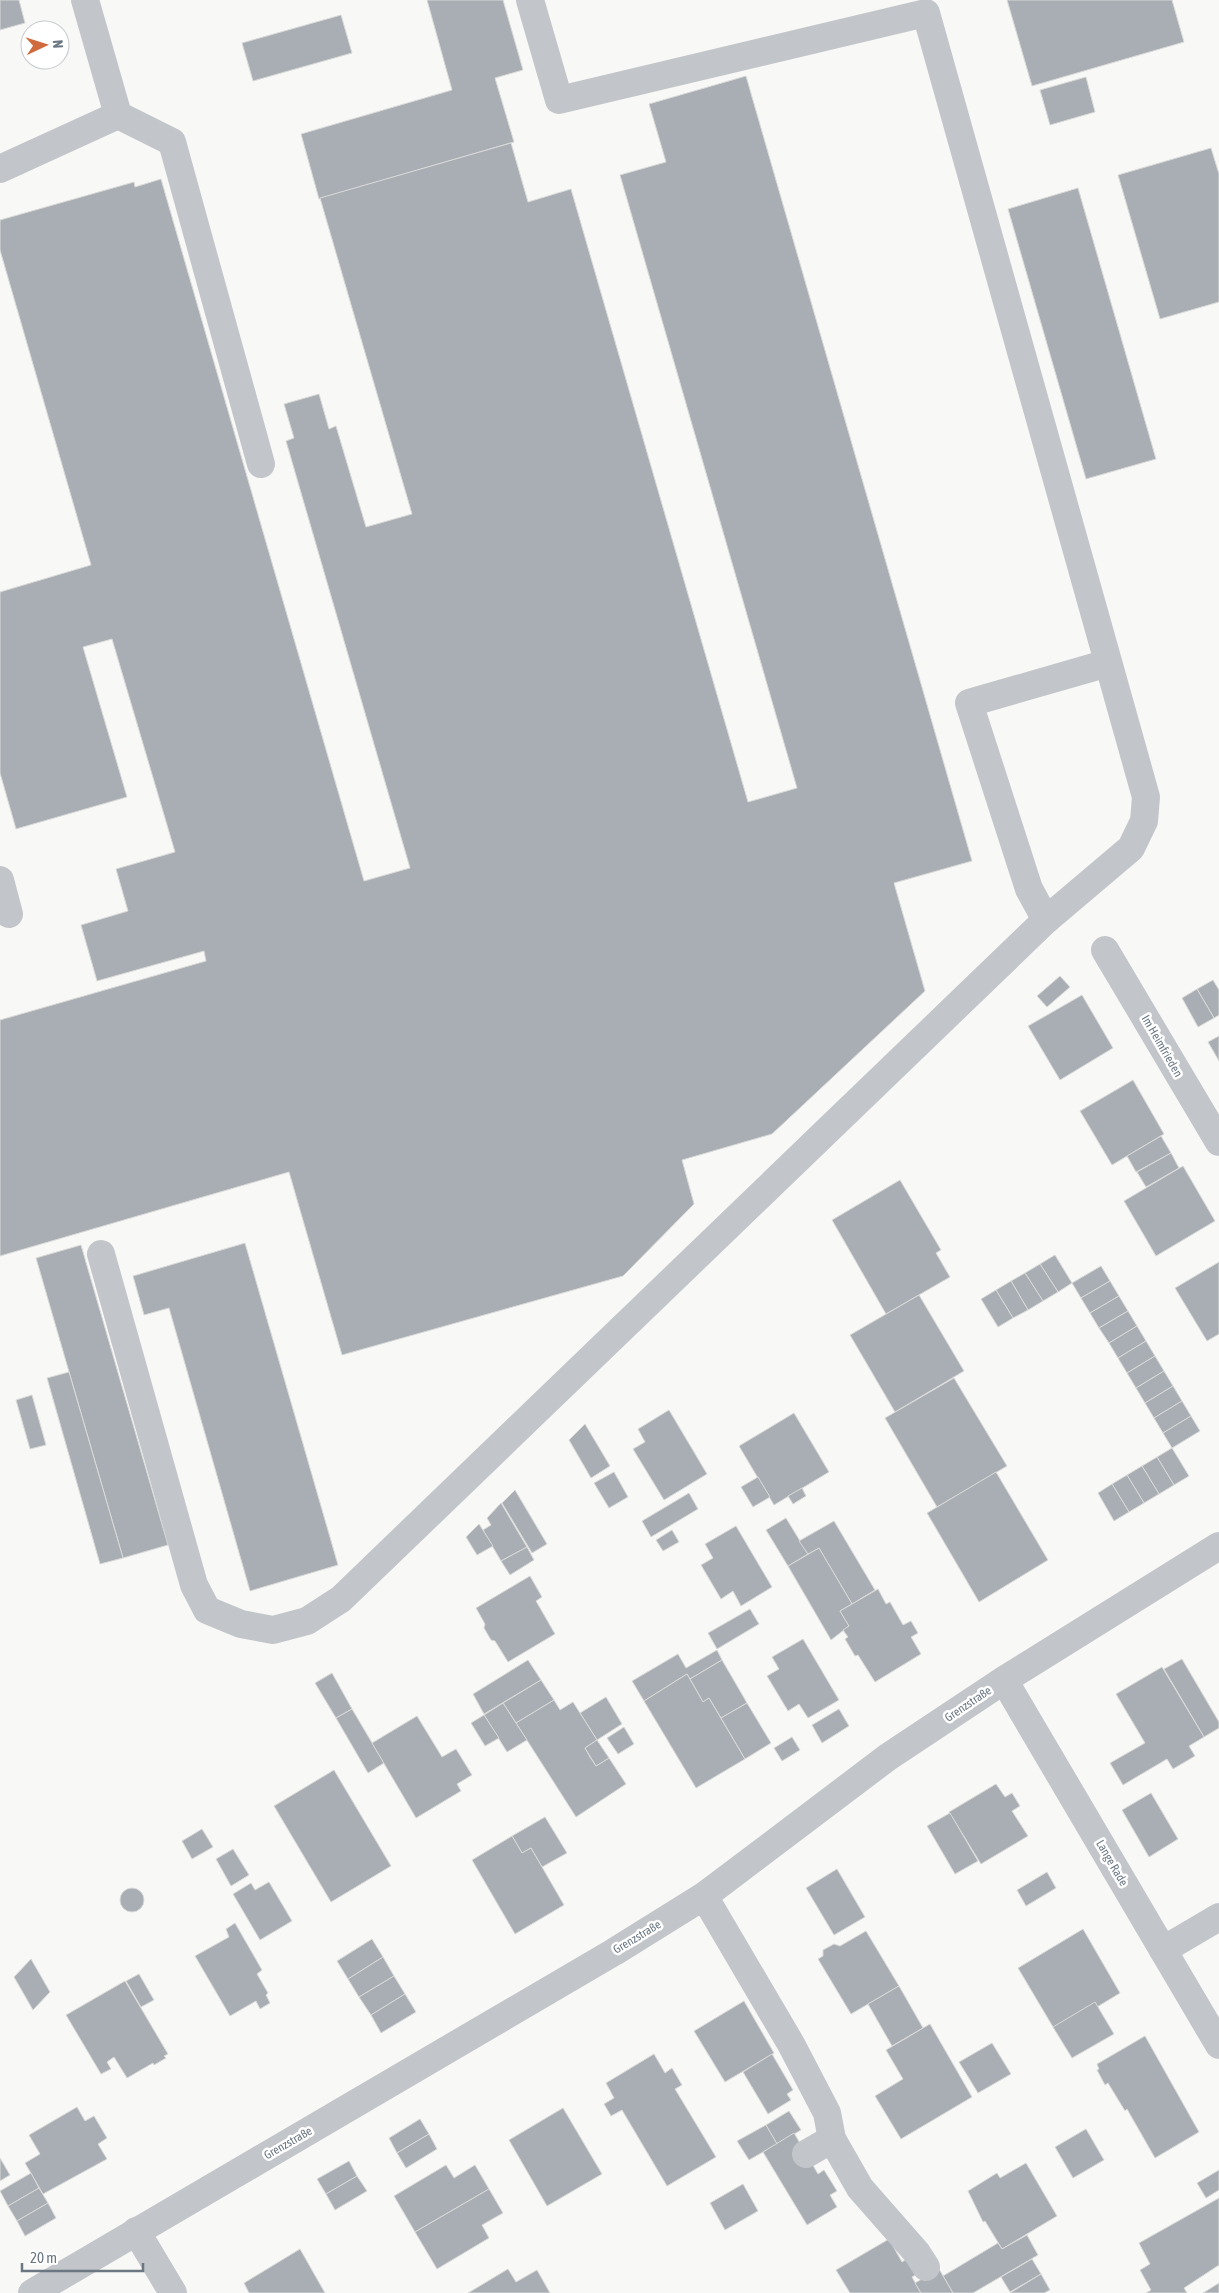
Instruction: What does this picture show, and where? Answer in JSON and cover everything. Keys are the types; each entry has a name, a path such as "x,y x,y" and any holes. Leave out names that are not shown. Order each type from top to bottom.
{"street":[{"path":"85,0 118,115 172,142 261,464"},
{"path":"102,1254 194,1586 207,1610 241,1624 273,1630 307,1621 341,1599 1046,920 1131,848 1144,822 1146,797 926,13 559,100 530,0"},
{"path":"0,170 118,115"},
{"path":"1046,920 1029,889 969,703 1108,664"},
{"path":"0,880 9,914"},
{"name":"Im Heimfrieden","path":"1105,950 1219,1142"},
{"name":"Grenzstraße","path":"32,2293 614,1952 704,1896 888,1757 1004,1680 1219,1546"},
{"name":"Lange Rade","path":"1004,1680 1219,2045"},
{"path":"704,1896 791,2044 827,2113 832,2138 860,2188 917,2253 926,2267"},
{"path":"1163,1950 1219,1917"},
{"path":"806,2154 832,2138"},
{"path":"136,2231 173,2293"}],"building":[{"path":"0,0 19,0 24,20 20,20 20,24 0,30"},
{"path":"427,0 503,0 523,70 495,78 514,142 319,199 301,134 452,90"},
{"path":"1007,0 1172,0 1184,42 1032,86"},
{"path":"341,15 352,53 253,81 242,43"},
{"path":"746,76 972,861 894,883 925,991 772,1134 682,1160 694,1204 623,1276 342,1355 289,1172 0,1256 0,1020 206,961 204,951 97,981 81,925 128,911 116,869 175,852 112,639 83,647 127,797 16,829 0,773 0,592 91,565 0,250 0,220 134,182 135,187 161,179 364,881 410,868 286,441 294,438 284,404 319,394 329,429 336,426 366,527 412,514 320,198 511,143 528,202 571,189 748,802 797,788 620,175 666,162 649,104"},
{"path":"1086,77 1095,112 1050,125 1040,90"},
{"path":"1211,148 1219,174 1219,302 1160,319 1118,175"},
{"path":"1078,188 1156,459 1086,479 1008,209"},
{"path":"1060,976 1070,987 1047,1007 1037,996"},
{"path":"1213,980 1219,990 1219,1015 1214,1018 1197,989"},
{"path":"1197,989 1214,1018 1198,1027 1182,998"},
{"path":"1082,995 1113,1048 1060,1080 1028,1026"},
{"path":"1219,1036 1219,1061 1208,1042"},
{"path":"1133,1080 1164,1134 1112,1165 1080,1111"},
{"path":"1161,1136 1171,1153 1136,1172 1127,1156"},
{"path":"1171,1153 1179,1168 1146,1187 1137,1172"},
{"path":"1183,1166 1215,1221 1156,1256 1124,1201"},
{"path":"900,1180 941,1250 936,1253 950,1277 886,1314 832,1220"},
{"path":"245,1243 338,1565 250,1591 169,1308 144,1315 133,1276"},
{"path":"81,1245 168,1545 123,1558 36,1258"},
{"path":"1055,1255 1072,1283 1058,1292 1040,1264"},
{"path":"1219,1262 1219,1334 1207,1341 1175,1288"},
{"path":"1040,1264 1058,1292 1043,1301 1025,1273"},
{"path":"1101,1266 1110,1281 1081,1298 1072,1283"},
{"path":"1025,1273 1043,1301 1028,1310 1011,1281"},
{"path":"1011,1281 1028,1310 1013,1318 996,1290"},
{"path":"1110,1281 1119,1296 1090,1313 1081,1298"},
{"path":"996,1290 1013,1318 998,1327 981,1299"},
{"path":"919,1295 964,1371 895,1412 850,1335"},
{"path":"1119,1296 1128,1311 1099,1328 1090,1313"},
{"path":"1128,1311 1137,1326 1109,1343 1099,1328"},
{"path":"1137,1326 1146,1341 1118,1358 1109,1343"},
{"path":"1146,1341 1155,1356 1127,1373 1118,1358"},
{"path":"1155,1356 1164,1371 1136,1388 1127,1373"},
{"path":"1164,1371 1173,1386 1145,1403 1136,1388"},
{"path":"69,1372 123,1558 100,1564 47,1378"},
{"path":"954,1378 1007,1466 937,1507 885,1418"},
{"path":"1173,1386 1182,1401 1154,1418 1145,1403"},
{"path":"32,1395 46,1445 30,1449 16,1400"},
{"path":"1182,1401 1191,1416 1163,1433 1154,1418"},
{"path":"669,1410 707,1474 664,1500 633,1449 645,1442 638,1429"},
{"path":"794,1413 829,1472 774,1505 739,1446"},
{"path":"1191,1416 1200,1431 1172,1448 1163,1433"},
{"path":"585,1424 610,1466 591,1478 569,1440"},
{"path":"1172,1448 1189,1476 1174,1485 1157,1457"},
{"path":"1157,1457 1174,1485 1159,1494 1142,1466"},
{"path":"1142,1466 1159,1494 1144,1503 1127,1475"},
{"path":"614,1472 628,1497 609,1508 594,1483"},
{"path":"996,1472 1048,1560 979,1602 927,1513"},
{"path":"1127,1475 1144,1503 1129,1512 1112,1484"},
{"path":"758,1477 770,1497 753,1507 741,1487"},
{"path":"1112,1484 1129,1512 1114,1521 1098,1493"},
{"path":"802,1488 806,1496 793,1504 788,1496"},
{"path":"515,1490 547,1544 532,1553 502,1503"},
{"path":"689,1493 698,1509 651,1537 642,1521"},
{"path":"501,1503 527,1547 501,1561 483,1530 491,1525 487,1518"},
{"path":"786,1518 808,1554 788,1566 766,1530"},
{"path":"834,1521 875,1590 852,1604 819,1548 808,1554 799,1541"},
{"path":"479,1524 493,1546 477,1555 466,1537"},
{"path":"736,1526 772,1587 741,1606 733,1591 721,1599 701,1565 713,1558 705,1544"},
{"path":"672,1530 679,1542 663,1551 656,1540"},
{"path":"527,1547 534,1560 510,1575 501,1561"},
{"path":"819,1548 852,1604 840,1611 849,1626 831,1640 788,1566"},
{"path":"530,1576 542,1597 536,1601 555,1634 508,1662 495,1641 491,1640 476,1608"},
{"path":"878,1589 886,1604 890,1602 903,1625 911,1621 918,1633 911,1637 921,1654 875,1682 858,1655 855,1656 845,1639 848,1637 843,1630 849,1626 840,1611"},
{"path":"750,1609 759,1624 717,1649 708,1633"},
{"path":"803,1639 839,1700 808,1718 799,1704 788,1711 767,1676 779,1669 772,1657"},
{"path":"717,1650 722,1660 690,1679 687,1674 644,1701 632,1681 678,1654 686,1668"},
{"path":"1182,1659 1219,1722 1219,1728 1204,1737 1164,1669"},
{"path":"528,1660 541,1680 484,1714 473,1694"},
{"path":"722,1660 747,1703 721,1718 709,1698 703,1702 690,1679"},
{"path":"1162,1667 1204,1737 1189,1746 1195,1756 1173,1769 1167,1759 1123,1785 1110,1763 1145,1743 1116,1694"},
{"path":"332,1673 352,1709 336,1718 315,1683"},
{"path":"687,1674 703,1702 709,1698 745,1759 696,1788 644,1701"},
{"path":"541,1680 554,1700 516,1723 503,1703"},
{"path":"606,1697 622,1724 597,1740 580,1713"},
{"path":"554,1700 560,1710 573,1702 597,1740 585,1748 590,1757 596,1766 609,1758 626,1784 576,1817 516,1723"},
{"path":"503,1703 527,1740 507,1752 484,1715"},
{"path":"747,1703 771,1743 745,1759 721,1718"},
{"path":"352,1709 384,1763 368,1773 336,1718"},
{"path":"839,1709 849,1726 822,1743 812,1725"},
{"path":"484,1715 499,1738 485,1746 471,1723"},
{"path":"417,1716 442,1757 456,1749 472,1775 457,1784 461,1791 416,1818 372,1743"},
{"path":"624,1727 634,1744 618,1754 607,1738"},
{"path":"792,1737 800,1750 782,1761 774,1748"},
{"path":"597,1740 609,1758 596,1766 585,1748"},
{"path":"334,1770 391,1866 331,1902 274,1806"},
{"path":"996,1784 1005,1797 1012,1793 1020,1806 1012,1811 1028,1836 981,1864 949,1812"},
{"path":"1151,1793 1178,1839 1149,1857 1122,1810"},
{"path":"950,1813 978,1861 955,1874 927,1826"},
{"path":"545,1817 567,1853 542,1867 531,1848 522,1853 512,1836"},
{"path":"202,1829 213,1847 192,1859 182,1841"},
{"path":"512,1836 522,1853 531,1848 564,1905 515,1934 472,1860"},
{"path":"233,1849 249,1875 231,1886 216,1859"},
{"path":"837,1869 865,1917 834,1935 806,1888"},
{"path":"1047,1872 1056,1888 1026,1906 1017,1890"},
{"path":"269,1882 292,1921 260,1940 233,1894 251,1883 255,1890"},
{"path":"132,1888 141,1891 144,1900 141,1909 132,1912 123,1909 120,1900 123,1891"},
{"path":"235,1923 262,1970 257,1974 268,1993 266,1995 270,2003 260,2009 256,2001 230,2016 195,1956 229,1937 226,1929"},
{"path":"1083,1929 1120,1993 1056,2032 1018,1968"},
{"path":"866,1931 899,1986 851,2014 818,1959 823,1956 823,1950 834,1944 840,1946"},
{"path":"372,1939 383,1957 348,1979 337,1961"},
{"path":"383,1957 394,1976 359,1997 348,1979"},
{"path":"31,1959 50,1992 33,2010 14,1977"},
{"path":"139,1974 154,2000 141,2007 126,1981"},
{"path":"394,1976 405,1994 371,2015 359,1997"},
{"path":"125,1981 168,2054 164,2056 166,2058 127,2078 114,2057 107,2062 111,2069 101,2074 66,2015"},
{"path":"899,1986 923,2028 892,2046 868,2004"},
{"path":"405,1994 416,2012 381,2033 371,2015"},
{"path":"744,2001 774,2053 725,2082 694,2031"},
{"path":"1095,2002 1114,2034 1072,2058 1053,2027"},
{"path":"930,2024 972,2097 901,2139 875,2096 903,2079 886,2050"},
{"path":"1145,2036 1199,2132 1155,2158 1127,2109 1125,2111 1108,2083 1105,2085 1097,2070 1099,2069 1097,2064"},
{"path":"992,2043 1011,2074 978,2093 959,2062"},
{"path":"654,2054 665,2073 672,2068 682,2085 675,2089 716,2157 667,2186 622,2110 611,2116 604,2104 614,2098 606,2083"},
{"path":"772,2054 793,2090 787,2094 791,2100 768,2114 743,2072"},
{"path":"77,2107 85,2121 94,2116 107,2138 98,2144 107,2159 43,2194 25,2163 40,2154 29,2135"},
{"path":"563,2108 602,2174 547,2206 509,2140"},
{"path":"789,2111 801,2130 777,2144 766,2125"},
{"path":"420,2119 429,2134 397,2153 389,2138"},
{"path":"766,2125 777,2144 749,2160 737,2141"},
{"path":"1086,2129 1104,2160 1073,2178 1055,2147"},
{"path":"794,2133 818,2174 824,2170 837,2191 830,2195 837,2207 807,2225 763,2152"},
{"path":"429,2134 437,2149 406,2168 397,2153"},
{"path":"0,2158 10,2175 0,2181"},
{"path":"349,2161 357,2176 326,2194 317,2179"},
{"path":"1026,2163 1057,2216 1002,2249 985,2221 983,2222 968,2191 997,2173 1000,2178"},
{"path":"446,2165 454,2178 475,2165 489,2189 415,2232 394,2196"},
{"path":"1219,2170 1219,2190 1206,2198 1197,2183"},
{"path":"31,2173 39,2188 8,2206 0,2191"},
{"path":"357,2176 367,2191 335,2210 326,2194"},
{"path":"743,2184 758,2211 725,2230 710,2203"},
{"path":"39,2188 48,2203 17,2221 8,2206"},
{"path":"489,2189 503,2213 482,2225 489,2238 437,2269 415,2232"},
{"path":"1219,2198 1219,2265 1184,2288 1187,2293 1146,2293 1151,2290 1140,2270 1150,2264 1139,2243"},
{"path":"48,2203 56,2218 25,2236 17,2221"},
{"path":"1027,2235 1038,2255 973,2293 953,2293 943,2276 998,2243 1002,2249"},
{"path":"889,2239 902,2262 908,2258 917,2274 912,2277 921,2293 850,2293 836,2270"},
{"path":"300,2249 325,2293 249,2293 244,2283"},
{"path":"1032,2259 1041,2274 1010,2292 1001,2277"},
{"path":"508,2269 516,2282 537,2270 550,2293 468,2293"},
{"path":"939,2269 953,2293 921,2293 915,2283"},
{"path":"1041,2274 1050,2290 1044,2293 1010,2293"},
{"path":"1219,2283 1219,2293 1203,2293"}]}
